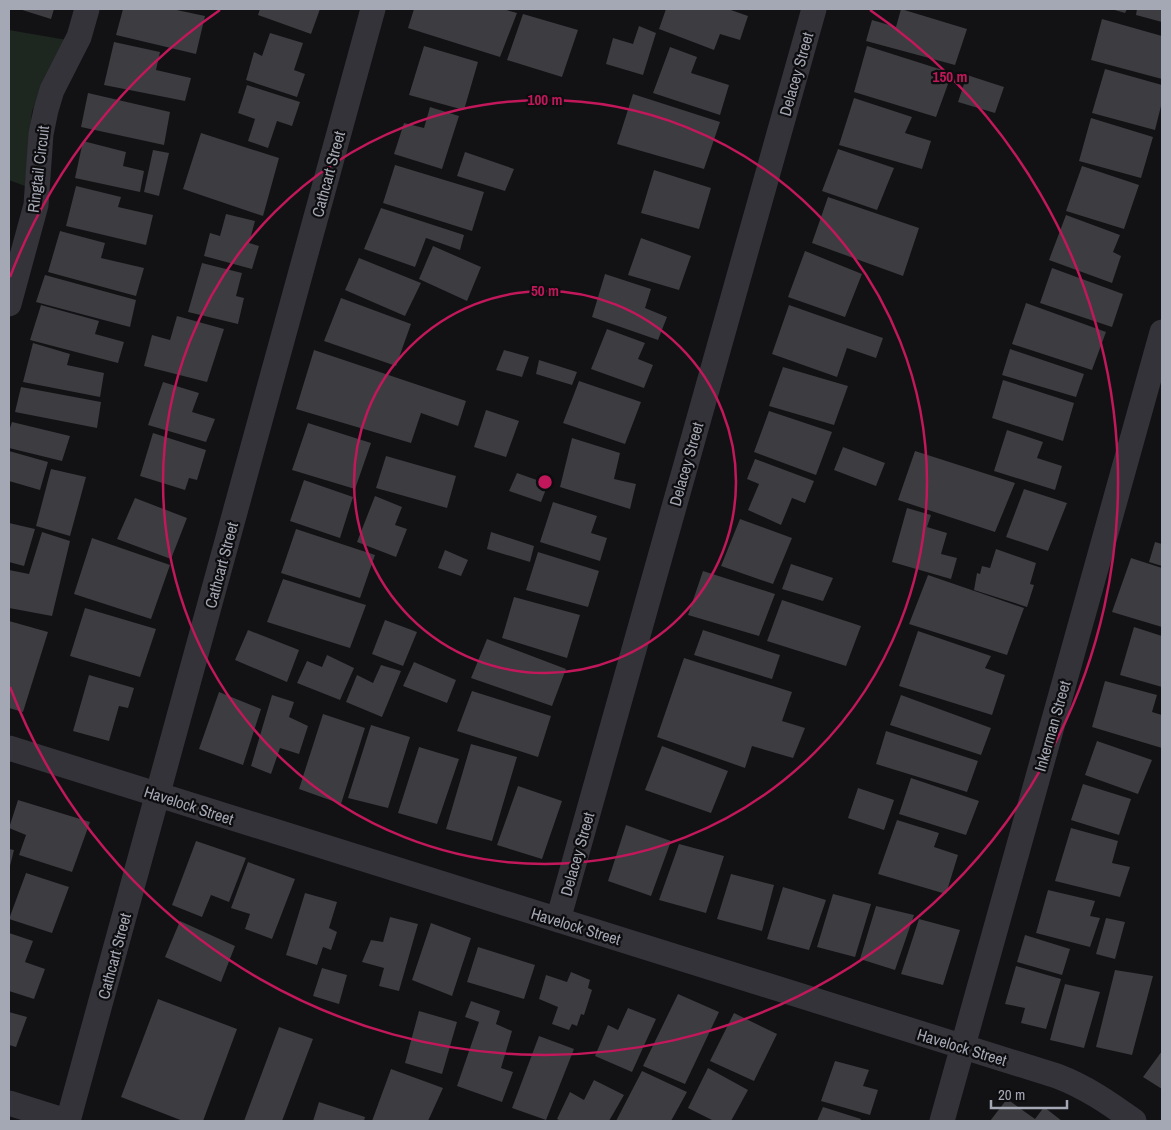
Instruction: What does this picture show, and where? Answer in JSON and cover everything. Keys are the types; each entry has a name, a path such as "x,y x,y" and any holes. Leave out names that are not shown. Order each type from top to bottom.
{"street":[{"name":"Ringtail Circuit","path":"9,304 36,205 41,134 46,110 52,90 79,37 87,9"},
{"name":"Cathcart Street","path":"67,1121 373,9"},
{"name":"Delacey Street","path":"558,920 814,9"},
{"name":"Inkerman Street","path":"942,1121 1162,332"},
{"name":"Havelock Street","path":"9,748 1079,1084 1134,1121"},
{"path":"9,1103 67,1121"}],"shaded area":[{"path":"9,30 67,40 47,74 32,111 25,186 9,180"}],"building":[{"path":"19,9 54,9 51,19"},
{"path":"123,9 172,9 205,16 196,54 116,35"},
{"path":"260,9 320,9 311,34 258,15"},
{"path":"414,9 503,9 517,13 500,57 408,28"},
{"path":"666,9 728,9 748,16 740,40 720,34 714,50 659,29"},
{"path":"901,9 967,29 955,65 866,41 872,20 896,27"},
{"path":"1111,9 1127,9 1125,13"},
{"path":"1137,9 1162,9 1162,22 1136,15"},
{"path":"523,14 578,30 562,77 507,60"},
{"path":"1102,19 1162,36 1162,79 1091,60"},
{"path":"639,26 656,33 643,75 606,64 613,38 633,44"},
{"path":"270,33 303,43 294,70 305,74 297,97 246,80 254,52 262,56"},
{"path":"114,42 160,52 156,70 191,78 185,101 104,85"},
{"path":"424,46 478,62 464,110 409,95"},
{"path":"867,46 952,73 936,117 854,92"},
{"path":"670,47 697,57 691,73 729,85 720,115 653,93"},
{"path":"1105,69 1162,85 1162,102 1155,130 1092,113"},
{"path":"967,75 1004,87 995,113 958,102"},
{"path":"247,85 300,102 292,126 277,121 268,148 248,141 255,119 238,113"},
{"path":"88,93 170,112 164,145 81,127"},
{"path":"633,94 720,122 704,169 617,144"},
{"path":"854,98 912,117 905,133 931,141 922,169 839,145"},
{"path":"430,107 459,116 442,169 394,154 404,123 424,128"},
{"path":"1091,118 1153,137 1141,178 1079,161"},
{"path":"201,133 279,158 263,216 183,189"},
{"path":"83,141 126,152 123,166 144,171 140,192 75,178"},
{"path":"838,149 894,168 877,210 822,191"},
{"path":"153,150 169,153 159,196 144,192"},
{"path":"465,152 514,169 505,191 457,176"},
{"path":"395,165 484,192 472,231 383,203"},
{"path":"1082,166 1139,185 1124,229 1066,211"},
{"path":"654,170 711,188 699,229 641,213"},
{"path":"76,186 121,197 118,207 153,215 146,245 66,226"},
{"path":"828,197 919,228 903,276 812,243"},
{"path":"381,208 464,235 460,250 426,238 415,267 364,249"},
{"path":"226,214 255,221 249,243 259,246 252,269 204,256 210,233 220,236"},
{"path":"1066,215 1120,235 1113,252 1121,256 1112,283 1049,260"},
{"path":"60,231 105,243 101,258 144,268 136,296 48,272"},
{"path":"641,238 691,256 679,290 628,275"},
{"path":"433,246 481,267 467,301 419,279"},
{"path":"805,251 862,274 845,317 788,297"},
{"path":"359,258 421,283 405,316 345,290"},
{"path":"202,263 242,273 236,296 244,298 238,324 188,312"},
{"path":"1052,268 1123,294 1112,327 1040,303"},
{"path":"605,274 651,289 645,308 667,317 658,340 592,317"},
{"path":"45,275 136,300 130,327 36,302"},
{"path":"341,298 411,324 396,366 324,341"},
{"path":"1026,303 1106,332 1092,370 1012,344"},
{"path":"41,305 99,321 95,334 124,342 118,363 30,340"},
{"path":"789,305 883,338 876,358 847,348 837,377 772,354"},
{"path":"177,316 224,329 207,382 144,366 152,335 170,340"},
{"path":"607,329 645,343 638,359 653,365 644,388 591,369"},
{"path":"33,343 70,354 67,365 104,373 100,397 23,382"},
{"path":"1010,349 1084,374 1076,397 1002,375"},
{"path":"314,350 466,401 458,426 421,413 411,443 296,409"},
{"path":"504,350 529,357 522,377 496,370"},
{"path":"539,360 577,372 572,385 536,374"},
{"path":"783,367 848,386 834,425 769,406"},
{"path":"1003,380 1074,403 1063,441 992,418"},
{"path":"579,381 641,402 625,444 563,423"},
{"path":"163,382 199,393 192,412 215,419 206,442 148,425"},
{"path":"21,387 101,402 97,428 15,412"},
{"path":"486,410 519,421 506,457 474,447"},
{"path":"769,411 832,432 816,475 754,452"},
{"path":"12,422 70,436 62,461 9,448 9,431"},
{"path":"308,423 371,443 355,489 292,470"},
{"path":"1007,430 1043,442 1037,458 1062,466 1055,490 994,471"},
{"path":"153,433 206,450 197,480 189,478 185,490 140,476"},
{"path":"572,438 620,453 614,479 636,484 630,509 560,487"},
{"path":"843,447 885,463 876,486 834,470"},
{"path":"9,451 48,462 40,490 9,481"},
{"path":"915,451 1015,483 995,532 898,500"},
{"path":"386,456 456,476 447,508 376,488"},
{"path":"755,459 814,481 805,503 792,498 781,525 748,510 759,484 747,479"},
{"path":"51,469 86,477 70,536 36,526"},
{"path":"517,473 548,484 541,502 509,491"},
{"path":"304,480 353,497 340,538 290,521"},
{"path":"1024,489 1067,503 1048,551 1006,537"},
{"path":"375,496 402,507 395,525 407,529 396,557 357,542"},
{"path":"135,498 187,518 171,559 117,539"},
{"path":"553,502 597,516 591,533 607,538 600,561 540,542"},
{"path":"907,508 931,515 927,527 947,533 941,554 957,558 951,579 892,562"},
{"path":"740,519 792,538 773,584 721,566"},
{"path":"9,523 35,529 24,566 9,562"},
{"path":"296,529 375,555 360,598 281,573"},
{"path":"42,532 70,541 52,616 9,608 9,570 29,574"},
{"path":"491,532 534,546 530,562 487,549"},
{"path":"92,538 170,565 151,619 74,594"},
{"path":"1155,542 1162,544 1162,566 1149,562"},
{"path":"996,549 1036,563 1030,584 1034,585 1027,607 974,590 977,573 980,574 982,566 990,568"},
{"path":"445,550 468,560 461,576 438,568"},
{"path":"538,552 599,571 588,607 526,590"},
{"path":"1131,558 1162,568 1162,627 1112,612"},
{"path":"791,564 833,578 823,601 782,589"},
{"path":"703,571 775,594 759,636 688,615"},
{"path":"928,575 1024,608 1007,655 909,624"},
{"path":"283,579 366,605 350,648 267,622"},
{"path":"514,597 580,615 567,658 502,638"},
{"path":"782,600 861,626 846,666 767,641"},
{"path":"85,608 156,629 140,677 70,656"},
{"path":"385,620 417,632 403,666 372,654"},
{"path":"9,621 48,632 23,712 9,708"},
{"path":"1134,627 1162,636 1162,687 1120,675"},
{"path":"248,630 299,650 287,682 235,660"},
{"path":"703,630 780,655 772,679 694,655"},
{"path":"918,631 991,656 985,668 1005,675 992,715 899,686"},
{"path":"487,639 566,669 552,706 471,678"},
{"path":"327,655 354,668 340,700 297,683 307,661 322,667"},
{"path":"684,658 792,692 782,721 805,728 793,758 752,746 745,768 657,737"},
{"path":"414,662 456,680 447,703 403,686"},
{"path":"381,665 401,671 382,717 346,702 357,675 373,683"},
{"path":"89,675 134,688 128,708 119,706 109,741 73,731"},
{"path":"1105,681 1157,695 1152,712 1162,715 1162,748 1092,727"},
{"path":"472,691 551,716 538,757 457,731"},
{"path":"219,692 261,709 243,765 199,749"},
{"path":"272,695 294,702 289,717 308,726 299,754 280,748 271,774 251,766"},
{"path":"901,695 991,728 981,755 890,725"},
{"path":"323,714 365,728 341,804 299,789"},
{"path":"371,725 410,737 388,808 348,798"},
{"path":"886,731 978,761 967,792 876,764"},
{"path":"1097,741 1152,760 1138,794 1085,775"},
{"path":"471,744 517,757 492,841 446,829"},
{"path":"662,746 728,771 711,813 645,790"},
{"path":"419,747 459,759 437,824 398,813"},
{"path":"911,778 979,801 966,835 899,814"},
{"path":"1083,784 1131,799 1119,835 1071,820"},
{"path":"518,786 562,801 542,859 497,845"},
{"path":"858,788 894,800 884,830 848,818"},
{"path":"18,800 90,822 72,872 19,855 26,835 9,828"},
{"path":"897,820 939,833 934,847 958,855 946,894 878,874"},
{"path":"626,825 671,841 651,896 608,881"},
{"path":"1071,828 1118,841 1112,863 1130,867 1120,897 1055,881"},
{"path":"196,841 246,858 229,902 211,895 202,917 172,905"},
{"path":"679,844 724,856 706,913 659,900"},
{"path":"9,849 14,850 9,870"},
{"path":"248,862 295,879 272,939 245,929 250,914 231,908"},
{"path":"26,873 69,887 52,933 9,919"},
{"path":"731,874 774,885 762,931 717,919"},
{"path":"783,887 826,900 809,950 767,939"},
{"path":"1048,890 1095,901 1090,916 1100,918 1090,947 1036,933"},
{"path":"305,893 337,902 329,928 337,932 331,950 323,947 317,965 286,955"},
{"path":"833,894 871,904 855,957 817,947"},
{"path":"876,906 914,915 895,970 860,959"},
{"path":"390,917 418,924 399,991 379,986 384,968 362,962 371,940 383,942"},
{"path":"1106,918 1125,922 1115,959 1096,954"},
{"path":"919,919 960,930 943,985 901,974"},
{"path":"180,921 235,946 221,982 165,957"},
{"path":"431,923 471,938 452,996 412,980"},
{"path":"9,933 33,941 25,962 45,969 34,999 9,991"},
{"path":"1025,935 1070,949 1062,975 1017,962"},
{"path":"478,947 535,965 524,999 467,982"},
{"path":"1016,966 1061,979 1046,1029 1021,1023 1025,1008 1005,1004"},
{"path":"322,968 347,975 339,1004 313,996"},
{"path":"1115,970 1153,976 1132,1055 1096,1047"},
{"path":"571,972 590,980 588,988 592,990 584,1015 581,1014 577,1026 572,1024 569,1030 552,1024 558,1007 539,999 546,975 567,982"},
{"path":"1065,984 1100,992 1084,1048 1050,1040"},
{"path":"678,994 719,1012 685,1084 643,1066"},
{"path":"158,999 237,1029 203,1121 183,1121 121,1097"},
{"path":"471,1001 500,1011 496,1024 512,1031 501,1068 513,1072 502,1102 457,1086 479,1022 465,1017"},
{"path":"628,1008 656,1019 632,1072 595,1056 608,1025 618,1030"},
{"path":"419,1011 457,1022 442,1074 405,1063"},
{"path":"9,1012 27,1017 16,1047 9,1045"},
{"path":"734,1013 777,1034 754,1081 710,1061"},
{"path":"279,1027 313,1039 282,1121 244,1121"},
{"path":"539,1036 574,1049 546,1120 512,1108"},
{"path":"1162,1051 1162,1089 1143,1077"},
{"path":"835,1061 869,1070 863,1086 878,1090 870,1115 821,1101"},
{"path":"708,1068 748,1090 731,1121 714,1121 688,1108"},
{"path":"391,1069 443,1088 428,1121 372,1121"},
{"path":"642,1071 687,1092 671,1121 616,1121"},
{"path":"594,1080 624,1095 609,1121 561,1121 557,1119 570,1092 584,1100"},
{"path":"1007,1099 1035,1119 1044,1107 1062,1121 990,1121"},
{"path":"319,1102 365,1117 364,1121 313,1121"},
{"path":"823,1107 861,1119 860,1121 817,1121"}]}
